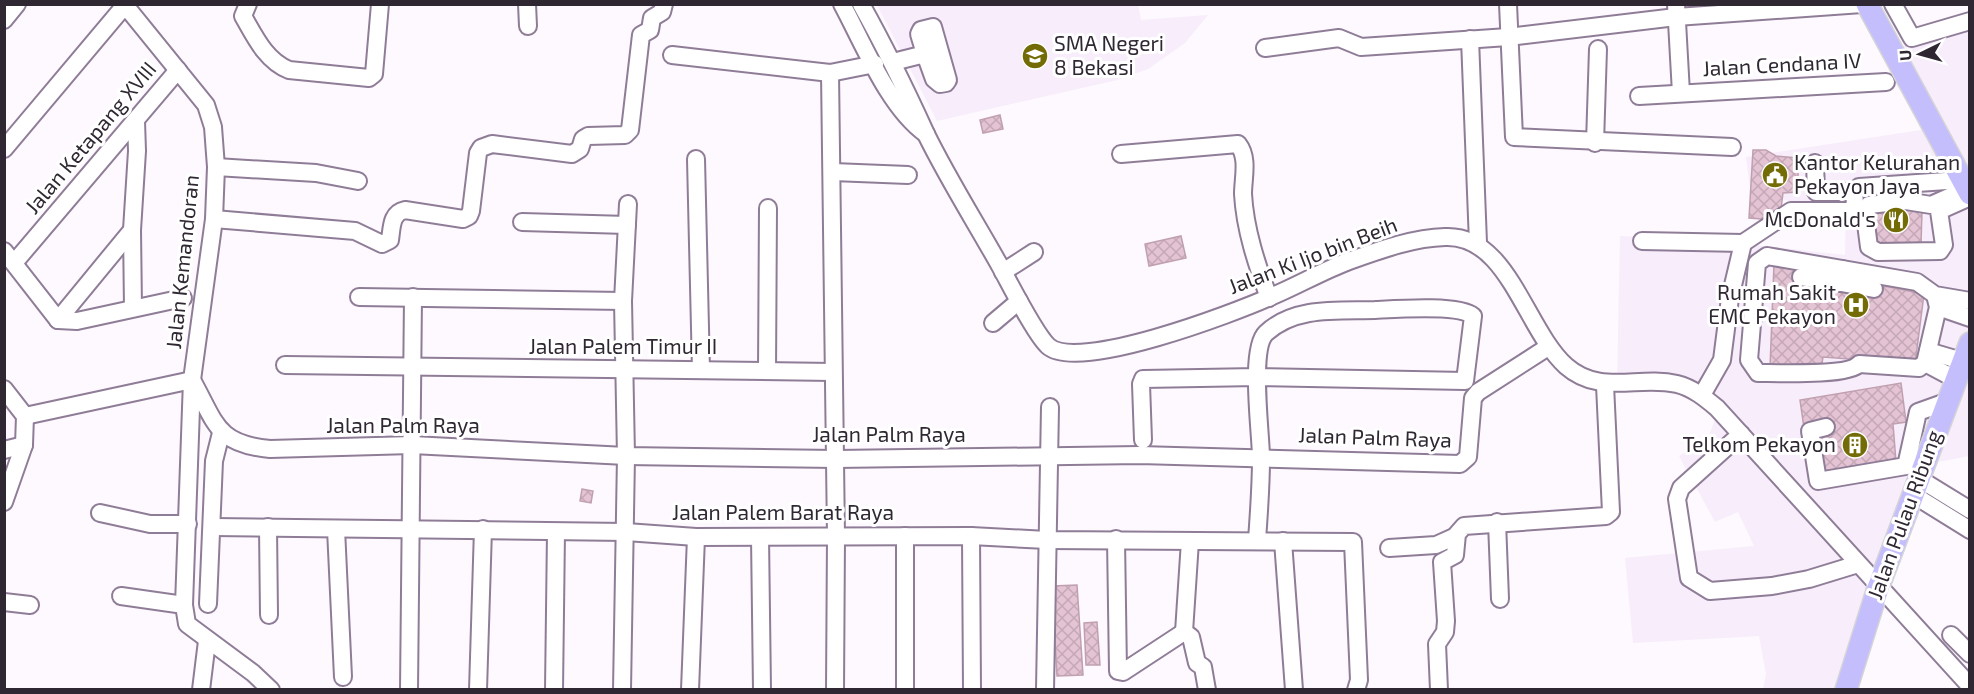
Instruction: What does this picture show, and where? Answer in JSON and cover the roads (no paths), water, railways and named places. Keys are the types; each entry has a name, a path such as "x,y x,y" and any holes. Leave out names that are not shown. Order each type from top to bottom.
{"main road":[{"path":"1864,4 1967,190"},
{"name":"Jalan Pulau Ribung","path":"1846,690 1878,588 1962,361"}],"street":[{"path":"4,20 18,4"},
{"path":"248,4 243,16 269,57 278,66 289,70 369,78 374,74 380,4"},
{"path":"527,4 528,26"},
{"path":"214,219 355,231 382,244 390,240 394,215 398,211 405,210 456,219 469,216 478,153 481,148 492,144 572,154 577,153 583,139 588,136 625,135 630,130 640,35 650,30 652,18 662,12 664,4"},
{"name":"Jalan Ki Ijo bin Beih","path":"842,4 897,107 912,124 927,135"},
{"name":"Jalan Ki Ijo bin Beih","path":"861,4 893,62 927,135 1019,301 1048,346 1070,355 1117,348 1156,337 1269,298 1347,262 1417,239 1458,237 1478,243"},
{"path":"1508,4 1514,137 1595,143 1732,147"},
{"path":"1265,48 1339,38 1361,47 1508,37 1676,11 1864,4"},
{"path":"1893,4 1912,38 1970,21"},
{"path":"4,148 125,5"},
{"name":"Jalan Kemandoran","path":"125,5 206,105 213,127 216,167 214,219 192,380 184,604"},
{"name":"Jalan Cendana IV","path":"1676,11 1681,93"},
{"path":"1470,39 1478,243 1496,260 1548,347 1575,373 1605,385 1677,384 1702,395 1741,434 1858,564 1962,685"},
{"path":"1595,143 1598,49"},
{"path":"893,62 925,54"},
{"path":"672,55 830,73 875,64"},
{"name":"Jalan Ketapang XVIII","path":"9,257 136,121 178,70"},
{"path":"830,73 836,459 835,690"},
{"name":"Jalan Cendana IV","path":"1639,96 1886,82"},
{"path":"133,308 132,230 137,151 136,121"},
{"path":"1121,154 1238,144 1242,149 1245,164 1243,195 1250,236 1269,298"},
{"path":"696,159 701,370"},
{"path":"1815,163 1816,192 1854,192 1865,186 1967,190"},
{"path":"216,167 316,173 358,181"},
{"path":"833,172 908,175"},
{"path":"1967,190 1939,211 1944,245 1940,251 1878,252 1869,247 1865,216 1869,205 1906,201 1931,205 1967,190"},
{"path":"1642,242 1743,243 1791,211 1851,211 1855,204 1854,192"},
{"path":"622,690 626,532 623,300 628,204"},
{"path":"767,371 768,208"},
{"path":"522,222 627,225"},
{"path":"58,320 132,230"},
{"path":"1702,395 1722,360 1730,298 1743,243"},
{"path":"1788,251 1761,248 1761,253 1767,256 1842,276 1874,289"},
{"path":"1003,272 1035,252"},
{"path":"1767,256 1757,263 1749,360 1758,373 1836,372 1856,368 1859,364 1913,370 1926,357 1936,301"},
{"path":"9,257 58,320 72,322 183,298"},
{"path":"1801,277 1842,276 1917,282 1936,301 1970,318"},
{"path":"359,297 623,300"},
{"path":"409,690 413,297"},
{"path":"993,323 1019,301"},
{"path":"1936,301 1970,301"},
{"path":"1143,440 1141,384 1143,379 1257,377 1465,381 1473,316 1464,311 1404,309 1315,312 1288,318 1264,334 1257,377 1261,457 1257,540"},
{"name":"Jalan Palm Raya","path":"221,433 247,447 270,449 412,445 626,456 836,459 1261,457 1460,464 1468,457 1473,398 1478,392 1548,347"},
{"path":"1926,357 1962,361"},
{"name":"Jalan Palem Timur II","path":"285,364 624,371 833,372"},
{"path":"25,416 192,380 221,433 214,461 208,604"},
{"path":"1389,548 1436,545 1456,536 1464,526 1609,514 1612,509 1605,385"},
{"path":"4,389 25,416 24,445 4,502"},
{"path":"1826,428 1810,431 1818,481 1906,466 1918,412 1946,402"},
{"path":"1045,690 1050,407"},
{"path":"1741,434 1681,488 1677,499 1689,578 1710,591 1741,589 1809,579 1858,564"},
{"path":"4,450 24,445"},
{"path":"1915,486 1970,510"},
{"path":"1915,486 1970,530"},
{"path":"100,513 150,524 188,524"},
{"path":"1497,522 1500,599"},
{"name":"Jalan Palem Barat Raya","path":"213,527 483,529 626,532 696,537 972,536 1047,540 1353,542 1357,685"},
{"path":"268,527 269,615"},
{"path":"336,529 343,677"},
{"path":"478,690 483,529"},
{"path":"554,690 556,532"},
{"path":"905,536 905,690"},
{"path":"972,536 972,690"},
{"path":"1439,690 1437,649 1445,632 1446,621 1442,565 1445,560 1456,553 1456,536"},
{"path":"690,690 696,537"},
{"path":"760,537 762,690"},
{"path":"1116,540 1118,671 1123,672 1184,632"},
{"path":"1184,632 1190,541"},
{"path":"1283,541 1294,690"},
{"path":"121,596 184,604 186,624 254,673 271,690"},
{"path":"4,602 30,605"},
{"path":"1184,632 1191,637 1197,663 1203,667 1207,690"},
{"path":"1951,635 1970,654"},
{"path":"201,690 207,641"}],"place":[{"name":"SMA Negeri 8 Bekasi","path":"1035,56"},
{"name":"Kantor Kelurahan Pekayon Jaya","path":"1775,175"},
{"name":"McDonald's","path":"1896,220"},
{"name":"Rumah Sakit EMC Pekayon","path":"1856,305"},
{"name":"Telkom Pekayon","path":"1855,445"}]}
